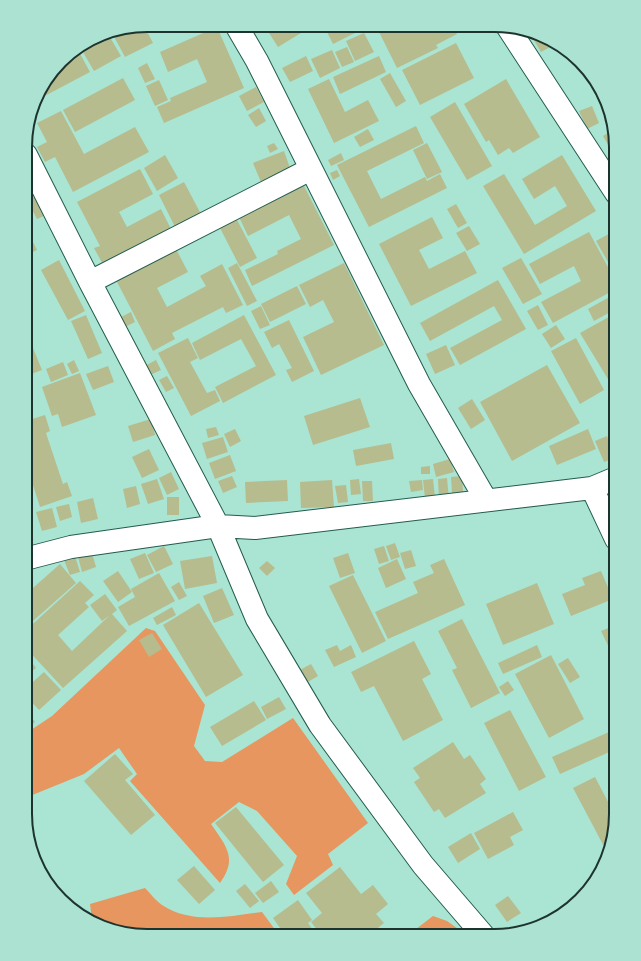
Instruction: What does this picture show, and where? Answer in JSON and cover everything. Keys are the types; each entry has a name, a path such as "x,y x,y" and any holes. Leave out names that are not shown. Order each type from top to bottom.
{"street":[{"path":"240,32 312,169 419,384 486,500"},
{"path":"512,34 609,182"},
{"path":"32,167 90,282 218,526 257,619 320,725 423,865 478,929"},
{"path":"90,282 312,169"},
{"path":"32,557 71,547 218,526 254,528 592,488 609,481"},
{"path":"592,488 609,524"}],"shaded area":[{"path":"146,628 155,631 205,705 194,746 205,761 222,762 293,718 368,823 328,854 333,865 294,895 286,884 297,856 257,811 239,802 211,824 228,852 228,866 220,883 130,781 137,774 119,748 84,774 32,795 32,729 52,716"},
{"path":"145,888 162,905 186,915 211,918 262,912 275,929 132,928 118,925 91,915 90,904"},
{"path":"433,916 447,921 458,929 416,929"}],"building":[{"path":"147,32 153,43 125,57 114,37 125,34"},
{"path":"206,32 219,32 244,88 164,123 157,107 171,101 170,98 207,82 197,59 168,72 160,52"},
{"path":"268,32 303,32 278,47"},
{"path":"327,32 357,32 333,44"},
{"path":"379,32 456,32 457,34 436,45 438,48 397,68"},
{"path":"364,33 374,52 355,61 346,41"},
{"path":"111,38 121,56 94,71 83,51"},
{"path":"534,40 551,47 541,52"},
{"path":"456,43 474,78 420,105 402,70"},
{"path":"347,47 354,62 342,67 335,52"},
{"path":"332,50 340,68 320,78 311,59"},
{"path":"80,54 90,72 44,96 61,71"},
{"path":"306,56 313,71 290,82 282,68"},
{"path":"379,56 386,72 340,94 333,77"},
{"path":"147,63 155,79 145,83 138,68"},
{"path":"390,73 406,101 396,107 380,79"},
{"path":"123,78 135,100 75,132 63,110"},
{"path":"329,79 345,112 368,100 379,121 334,143 308,89"},
{"path":"506,79 540,137 513,153 509,148 498,155 489,140 486,142 464,104"},
{"path":"159,80 168,100 155,106 146,86"},
{"path":"256,87 264,102 247,111 239,96"},
{"path":"455,102 492,166 467,180 430,117"},
{"path":"592,106 599,123 587,129 579,111"},
{"path":"259,108 266,121 256,127 248,115"},
{"path":"61,111 84,154 135,127 149,152 73,192 55,157 45,162 37,147 47,142 37,123"},
{"path":"416,126 424,143 367,171 381,199 425,177 427,181 440,174 447,188 369,227 337,165"},
{"path":"368,129 374,140 360,147 354,137"},
{"path":"608,133 609,146 603,136"},
{"path":"274,143 278,149 270,153 267,146"},
{"path":"427,143 442,172 427,179 413,150"},
{"path":"284,151 291,171 261,182 253,163"},
{"path":"341,153 344,160 331,166 328,160"},
{"path":"165,155 178,178 157,191 144,168"},
{"path":"562,155 596,211 524,254 483,186 504,174 535,225 567,206 555,186 534,199 522,179"},
{"path":"140,169 153,194 119,212 127,227 161,209 172,231 106,270 94,248 100,246 77,202"},
{"path":"337,170 340,176 333,180 330,173"},
{"path":"184,182 202,216 176,229 159,195"},
{"path":"32,185 36,191 32,193"},
{"path":"304,186 334,245 252,286 245,270 278,254 277,251 301,239 289,215 248,236 239,217"},
{"path":"36,196 46,215 37,219 32,210 32,198"},
{"path":"456,204 467,223 458,228 447,209"},
{"path":"432,217 443,238 419,250 429,269 465,251 477,273 411,306 379,244"},
{"path":"236,218 257,258 240,267 219,226"},
{"path":"469,226 480,244 467,251 456,233"},
{"path":"589,232 609,269 609,293 553,323 541,302 581,281 574,266 540,284 529,264"},
{"path":"609,234 609,264 596,241"},
{"path":"32,240 37,250 32,252"},
{"path":"176,249 188,272 157,288 167,307 206,286 200,276 222,264 243,305 226,313 223,307 172,333 175,339 153,351 116,280"},
{"path":"521,258 542,294 523,304 502,268"},
{"path":"59,260 85,311 68,320 41,270"},
{"path":"237,263 257,301 247,306 228,268"},
{"path":"344,263 384,345 321,375 303,337 334,322 323,300 310,307 299,285"},
{"path":"498,280 526,329 460,365 450,348 502,320 494,306 430,341 420,323"},
{"path":"297,286 306,304 270,322 261,304"},
{"path":"609,297 609,313 594,321 588,309"},
{"path":"538,305 548,325 538,330 527,311"},
{"path":"261,306 270,325 260,329 251,311"},
{"path":"131,312 135,322 125,327 121,317"},
{"path":"86,315 102,353 88,359 71,321"},
{"path":"244,315 276,375 223,403 215,387 256,366 241,339 200,360 192,343"},
{"path":"609,317 609,381 580,333"},
{"path":"289,320 314,371 292,382 286,370 292,368 279,344 272,348 264,332"},
{"path":"556,325 565,339 551,348 542,334"},
{"path":"188,338 198,358 190,362 207,393 215,390 220,401 191,416 158,353"},
{"path":"576,338 604,390 580,404 551,351"},
{"path":"446,345 455,365 435,374 426,354"},
{"path":"32,346 42,370 32,374"},
{"path":"74,360 79,371 72,374 67,364"},
{"path":"156,360 161,370 148,376 143,367"},
{"path":"63,362 68,375 51,382 46,369"},
{"path":"547,365 580,423 512,461 480,402"},
{"path":"108,366 114,382 93,390 86,374"},
{"path":"80,373 96,415 62,427 58,414 52,416 42,387"},
{"path":"167,376 174,388 166,392 159,380"},
{"path":"360,398 370,427 313,445 304,416"},
{"path":"472,399 485,420 471,429 458,408"},
{"path":"45,415 50,431 46,433 63,484 67,482 72,496 40,507 32,482 32,419"},
{"path":"151,419 155,435 133,442 128,426"},
{"path":"216,427 219,435 208,438 206,429"},
{"path":"235,429 241,441 230,447 224,434"},
{"path":"588,429 596,449 557,465 549,446"},
{"path":"607,436 609,442 609,460 604,462 595,441"},
{"path":"223,437 228,452 207,459 202,443"},
{"path":"391,443 394,459 356,466 353,450"},
{"path":"149,449 159,470 142,478 132,457"},
{"path":"230,455 236,471 215,479 209,463"},
{"path":"450,459 454,472 436,477 433,464"},
{"path":"430,466 430,474 421,474 421,467"},
{"path":"171,472 179,489 167,495 159,478"},
{"path":"232,476 237,487 223,493 218,481"},
{"path":"462,476 463,492 452,494 451,477"},
{"path":"447,478 449,499 439,500 438,479"},
{"path":"157,479 164,499 148,504 141,484"},
{"path":"359,479 361,494 351,495 350,480"},
{"path":"433,479 435,497 425,498 423,480"},
{"path":"287,480 288,501 246,503 245,482"},
{"path":"332,480 334,507 301,508 300,482"},
{"path":"422,480 423,490 411,492 409,481"},
{"path":"362,481 372,481 373,501 363,501"},
{"path":"346,485 348,502 338,503 335,486"},
{"path":"136,486 140,504 127,508 123,489"},
{"path":"167,497 179,497 179,515 167,515"},
{"path":"93,498 98,519 81,523 77,502"},
{"path":"69,504 72,517 60,521 56,507"},
{"path":"52,508 57,527 42,531 36,512"},
{"path":"395,543 400,557 391,560 386,546"},
{"path":"164,546 173,564 156,572 147,555"},
{"path":"384,546 389,561 379,564 374,549"},
{"path":"411,550 416,566 405,569 400,553"},
{"path":"92,553 96,567 82,572 78,557"},
{"path":"145,553 154,573 139,579 130,559"},
{"path":"348,553 355,573 340,578 333,558"},
{"path":"75,556 80,572 70,575 64,560"},
{"path":"212,556 217,583 185,589 180,561"},
{"path":"397,559 406,579 386,588 378,568"},
{"path":"444,559 465,605 388,639 375,612 418,593 413,582 434,573 430,565"},
{"path":"267,561 275,568 267,576 259,568"},
{"path":"60,564 76,583 32,622 32,589"},
{"path":"118,571 132,592 118,602 103,581"},
{"path":"601,571 609,590 609,601 571,616 562,594 585,585 582,578"},
{"path":"159,573 175,601 129,626 118,607 135,597 131,589"},
{"path":"353,575 386,641 362,653 329,586"},
{"path":"80,581 94,595 85,603 89,607 58,635 72,651 110,615 102,621 90,605 105,594 117,610 112,614 127,631 63,688 32,655 32,625"},
{"path":"179,582 187,596 179,600 171,587"},
{"path":"537,583 554,624 503,645 486,604"},
{"path":"222,588 234,615 214,623 203,596"},
{"path":"199,603 243,675 206,697 163,625"},
{"path":"172,607 176,615 157,625 153,618"},
{"path":"462,619 500,693 471,708 452,670 457,668 438,631"},
{"path":"609,628 609,648 601,631"},
{"path":"152,633 162,649 149,657 139,640"},
{"path":"414,641 431,674 422,679 443,720 403,741 374,686 361,692 351,672"},
{"path":"337,645 340,651 351,645 356,657 334,667 325,650"},
{"path":"537,645 542,657 503,674 498,663"},
{"path":"551,655 584,719 549,738 515,674"},
{"path":"568,658 580,677 570,683 558,664"},
{"path":"32,663 36,668 32,671"},
{"path":"311,664 318,676 306,683 298,671"},
{"path":"44,672 61,690 39,710 32,702 32,683"},
{"path":"508,681 514,690 505,696 499,687"},
{"path":"279,697 286,709 267,719 261,707"},
{"path":"254,701 266,720 222,746 210,727"},
{"path":"510,710 546,777 519,791 484,723"},
{"path":"609,732 609,752 560,774 552,757"},
{"path":"453,742 464,759 470,755 486,779 480,784 486,793 445,818 439,809 434,812 414,782 420,778 413,768"},
{"path":"115,754 133,774 125,780 155,815 131,835 84,781"},
{"path":"595,777 609,804 609,821 604,847 573,788"},
{"path":"236,807 284,865 263,882 215,823"},
{"path":"513,812 523,830 510,837 514,845 488,859 474,833"},
{"path":"471,833 480,849 458,863 448,847"},
{"path":"194,866 215,890 199,904 177,880"},
{"path":"340,867 361,894 373,885 388,904 376,914 384,923 377,929 316,929 311,922 322,913 306,893"},
{"path":"271,881 279,892 263,903 255,893"},
{"path":"245,884 259,901 250,908 236,891"},
{"path":"508,896 521,913 507,922 495,905"},
{"path":"298,900 312,920 308,923 312,929 278,929 280,928 273,918"}]}
